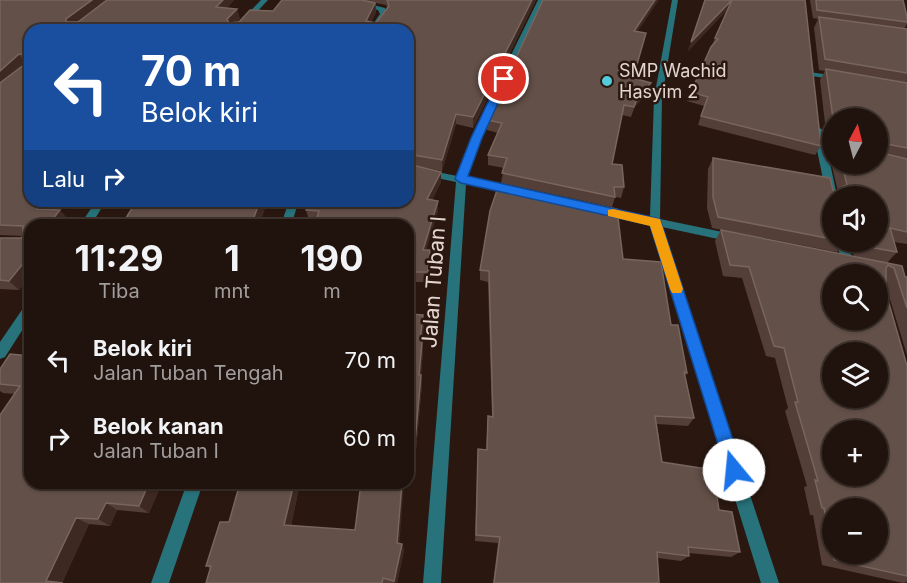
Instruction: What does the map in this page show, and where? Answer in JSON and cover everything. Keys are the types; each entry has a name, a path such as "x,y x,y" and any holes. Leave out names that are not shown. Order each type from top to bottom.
{"street":[{"path":"242,24 265,0"},
{"name":"Jalan Tuban I","path":"432,583 461,179 476,138 541,0"},
{"path":"675,0 658,98 655,222 770,583"},
{"path":"355,3 381,8 384,14 377,24"},
{"path":"811,64 813,85"},
{"path":"812,74 844,80"},
{"path":"817,117 829,186"},
{"path":"414,170 528,194"},
{"path":"595,209 747,241"},
{"path":"844,252 846,261"},
{"path":"0,353 24,317"},
{"path":"160,583 193,489"}],"building":[{"path":"0,0 92,0 66,19 66,22 78,22 107,0 223,0 216,7 237,9 227,19 229,23 239,22 250,10 273,11 282,0 362,0 375,3 366,21 376,23 389,6 387,0 532,0 473,117 456,114 442,160 414,155 414,24 24,24 24,54 19,54 0,71"},
{"path":"543,0 655,0 634,31 646,33 633,78 651,83 638,96 634,107 624,105 612,164 622,165 624,187 614,187 615,197 502,173 507,158 488,155 502,123 487,120"},
{"path":"705,0 732,0 691,42"},
{"path":"732,0 805,0 821,146 701,116 708,97 691,92 711,47 718,39 715,38"},
{"path":"816,0 903,0 907,22 817,10"},
{"path":"819,17 907,29 907,73 825,59"},
{"path":"24,65 24,207 60,210 53,219 24,219 24,262 9,281 0,280 0,238 21,238 23,226 0,225 0,83"},
{"path":"826,69 907,83 907,148 888,144 888,108 832,108"},
{"path":"888,154 907,159 907,232 890,228 897,252 888,250 888,186 844,186 847,185 844,174 888,174"},
{"path":"713,158 830,178 832,186 822,186 822,237 718,217 713,197"},
{"path":"414,165 441,172 427,199 438,201 423,250 430,250 428,272 414,272 414,219 317,219 319,211 306,210 307,207 414,207"},
{"path":"499,184 617,209 623,259 661,262 671,325 678,325 687,373 684,372 694,418 655,416 662,462 713,470 719,510 732,512 740,552 688,547 689,556 657,552 659,583 494,583 500,537 476,535 478,449 487,450 488,416 493,417 489,271 480,270 490,211"},
{"path":"133,207 258,207 253,219 122,219 126,218"},
{"path":"721,230 822,250 822,252 902,266 905,277 907,277 907,308 894,268 888,264 822,264 822,330 888,330 888,300 907,366 907,576 852,564 888,564 888,498 822,498 822,508 815,480 818,481 795,402 798,402 784,348 774,346 749,267 730,265"},
{"path":"414,314 423,315 420,341 422,342 419,375 421,375 414,453"},
{"path":"10,354 24,355 24,489 146,489 139,506 106,503 98,519 76,518 46,581 63,583 0,583 0,415 20,386 0,384 0,369"},
{"path":"238,489 293,489 284,525 355,530 360,489 402,489 397,543 402,544 394,581 383,578 382,583 206,583 211,566 206,566 220,522 229,522"}],"slow traffic":[{"path":"613,213 655,222 677,289"}],"place":[{"name":"SMP Wachid Hasyim 2","path":"607,81"}],"route":[{"path":"504,79 476,138 461,179 655,222 734,470"}]}
